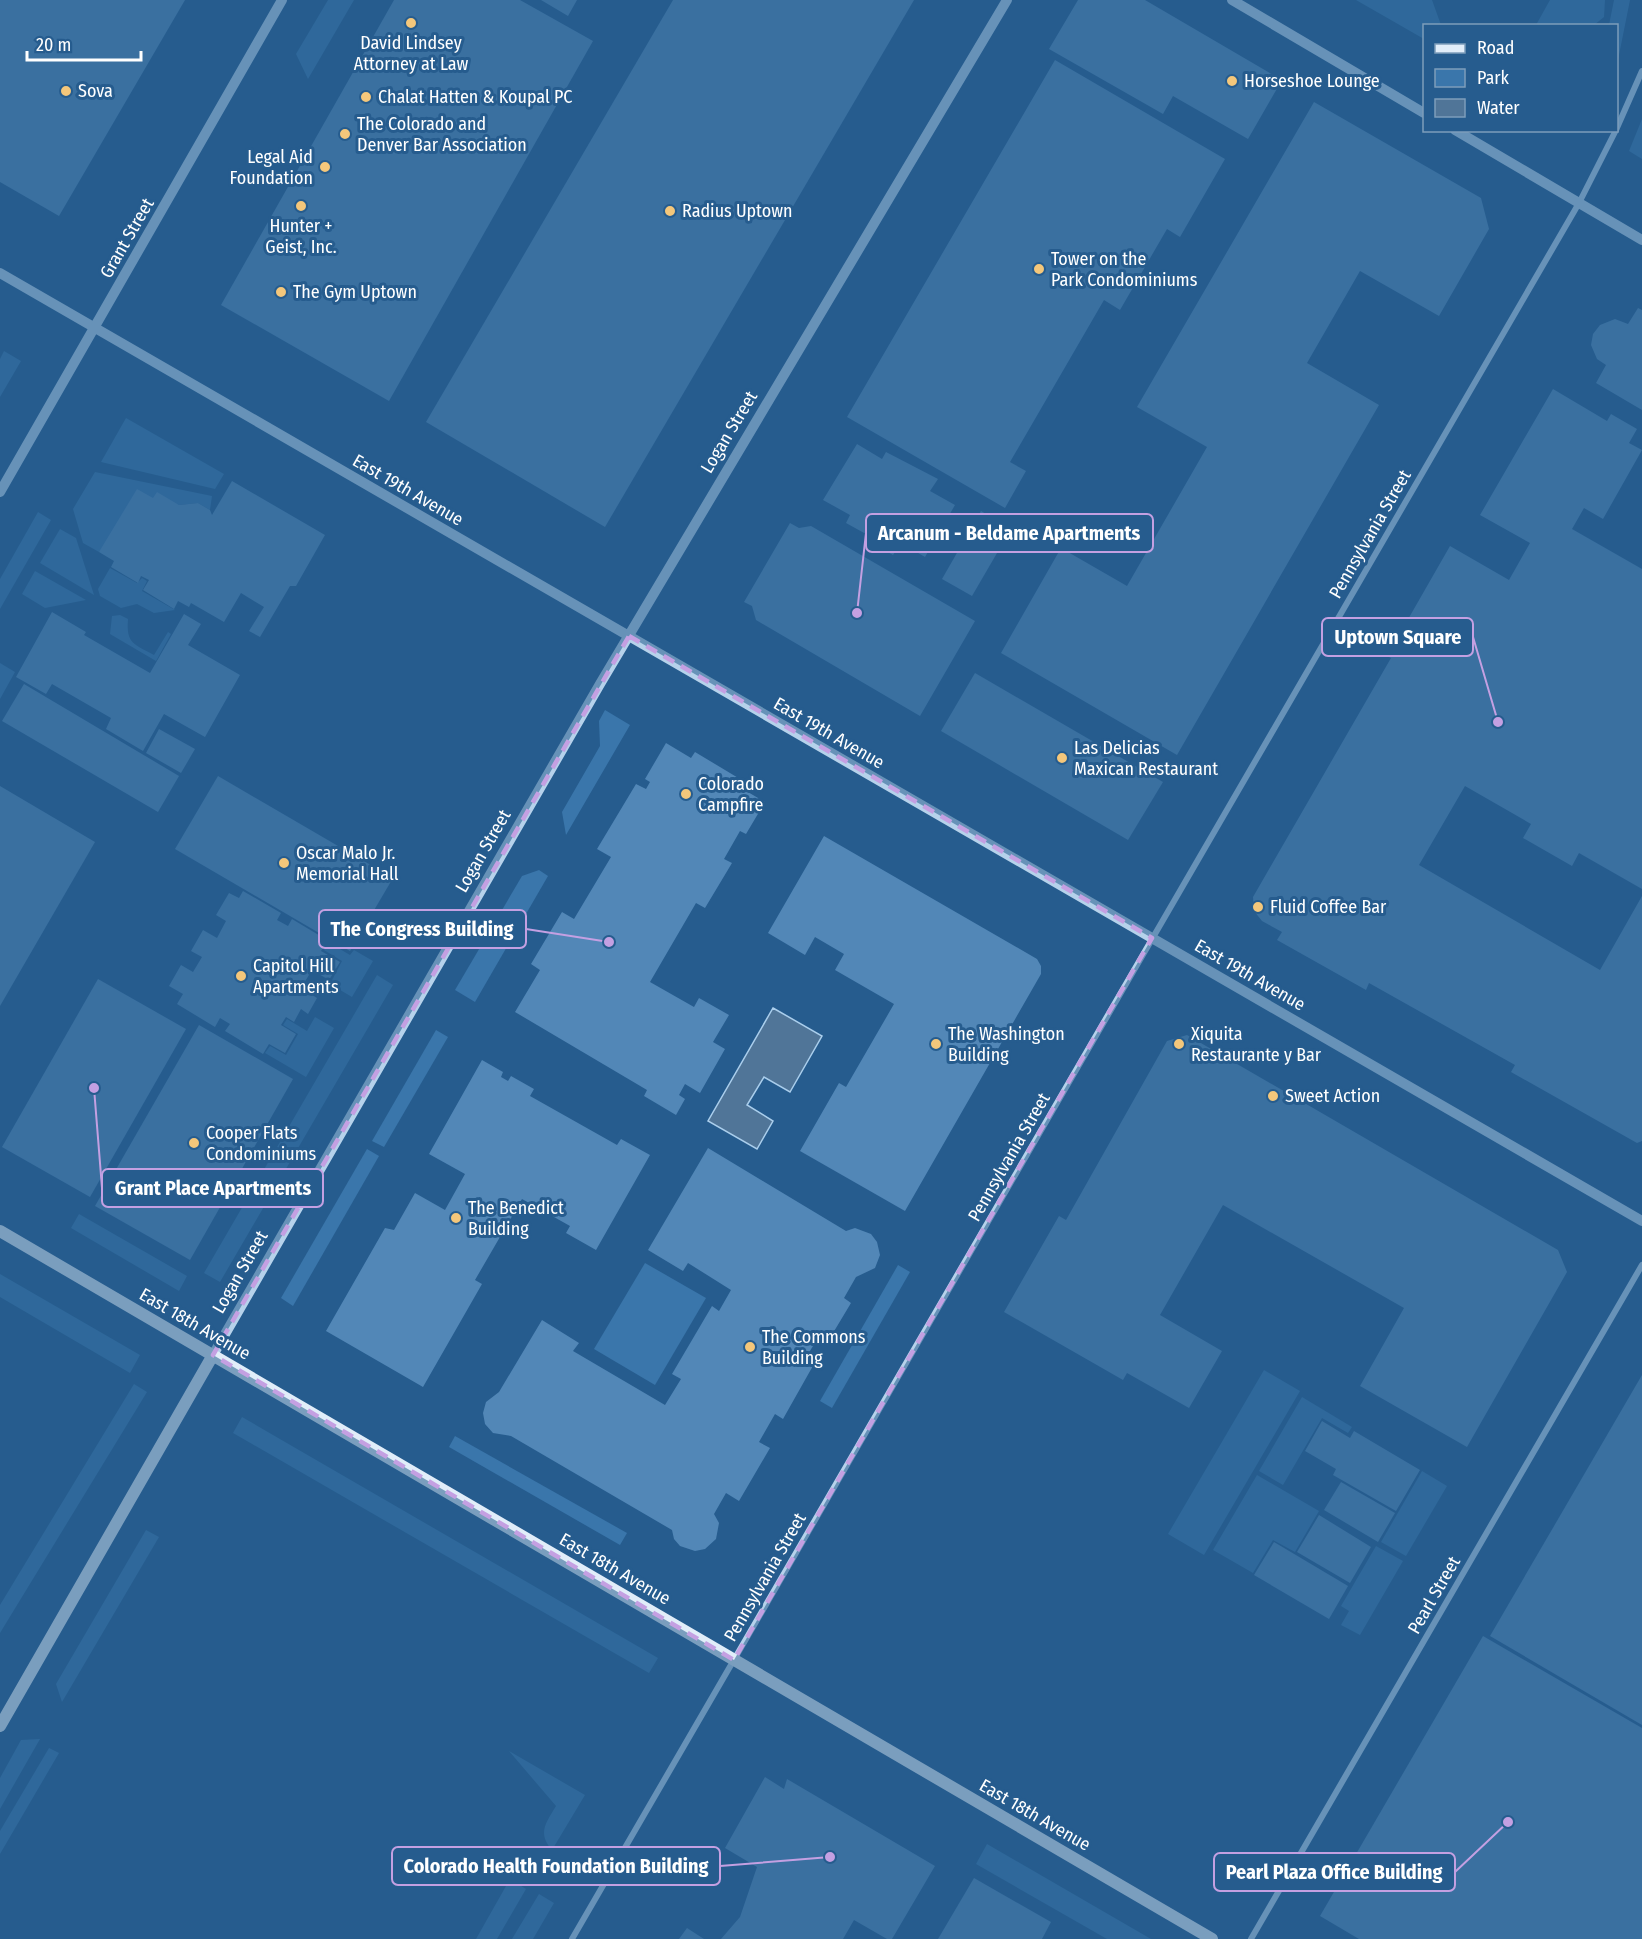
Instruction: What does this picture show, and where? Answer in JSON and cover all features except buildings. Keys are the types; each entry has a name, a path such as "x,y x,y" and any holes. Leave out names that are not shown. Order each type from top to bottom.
{"main road":[{"name":"East 18th Avenue","path":"0,1231 1212,1939"},
{"name":"Logan Street","path":"0,1726 213,1355"}],"street":[{"name":"Grant Street","path":"0,492 282,0"},
{"name":"Logan Street","path":"213,1355 629,636 1006,0"},
{"path":"1232,0 1423,112"},
{"name":"Pennsylvania Street","path":"1618,125 1642,71"},
{"path":"1458,132 1642,240"},
{"name":"Pennsylvania Street","path":"572,1939 1579,203 1615,132"},
{"name":"East 19th Avenue","path":"0,273 1642,1221"},
{"name":"Pearl Street","path":"1251,1939 1642,1264"}],"highlighted area":[{"path":"629,636 1152,938 734,1660 213,1355"}],"green space":[{"path":"328,0 354,0 308,79 296,54"},
{"path":"1356,0 1432,0 1441,24 1423,24 1423,38"},
{"path":"1550,0 1605,0 1604,17 1595,24 1537,24"},
{"path":"1614,0 1630,0 1618,60 1618,24 1609,24"},
{"path":"1642,119 1642,159 1629,151"},
{"path":"4,351 21,361 0,397 0,359"},
{"path":"126,418 224,474 215,489 101,462"},
{"path":"95,472 212,496 210,510 198,503 179,505 153,498 99,552 83,543 73,509"},
{"path":"38,512 51,520 0,609 0,579"},
{"path":"60,529 76,538 94,595 40,563"},
{"path":"110,568 137,583 142,578 147,581 142,591 175,610 154,613 137,604 121,608 100,596 98,589"},
{"path":"35,571 86,600 45,608 22,594"},
{"path":"120,615 128,619 128,634 133,642 154,655 168,632 171,634 156,661 110,634 112,616"},
{"path":"0,663 15,672 0,699"},
{"path":"605,710 630,725 566,835 562,812 600,746 599,721"},
{"path":"539,870 548,876 475,1002 455,990 522,876"},
{"path":"328,942 350,955 354,950 373,961 352,997 330,984 342,961 324,950"},
{"path":"377,975 393,985 220,1282 204,1273"},
{"path":"315,1017 334,1028 306,1077 265,1053 270,1046 286,1055 298,1034 283,1025 287,1019 307,1031"},
{"path":"436,1030 448,1037 384,1147 372,1141"},
{"path":"367,1149 379,1156 293,1306 281,1298"},
{"path":"79,1214 187,1276 179,1291 71,1228"},
{"path":"645,1263 706,1298 655,1385 594,1349"},
{"path":"898,1265 910,1272 832,1408 820,1401"},
{"path":"0,1274 140,1355 130,1373 0,1297"},
{"path":"1264,1370 1300,1391 1204,1555 1168,1534"},
{"path":"134,1384 147,1392 0,1633 0,1605"},
{"path":"1302,1397 1352,1427 1348,1433 1322,1418 1283,1485 1259,1471"},
{"path":"242,1417 658,1658 649,1673 233,1433"},
{"path":"455,1436 627,1533 620,1545 449,1447"},
{"path":"1422,1471 1447,1486 1406,1556 1381,1542"},
{"path":"1257,1475 1319,1511 1295,1552 1273,1540 1253,1573 1213,1550"},
{"path":"146,1530 159,1537 62,1702 56,1684"},
{"path":"1376,1546 1403,1561 1360,1635 1341,1625 1349,1611 1341,1606"},
{"path":"40,1739 0,1809 0,1778 21,1740"},
{"path":"49,1748 59,1753 0,1854 0,1831"},
{"path":"509,1751 585,1795 552,1850 547,1844 544,1833 546,1823 556,1806"},
{"path":"987,1844 1151,1939 1107,1939 976,1864"},
{"path":"510,1879 526,1889 497,1939 476,1939"},
{"path":"539,1894 554,1903 533,1939 512,1939"}],"water":[{"path":"773,1008 822,1036 790,1092 764,1077 747,1105 773,1121 757,1149 708,1121"}],"place":[{"name":"David Lindsey Attorney at Law","path":"411,23"},
{"name":"Horseshoe Lounge","path":"1232,81"},
{"name":"Sova","path":"66,91"},
{"name":"Chalat Hatten & Koupal PC","path":"366,97"},
{"name":"The Colorado and Denver Bar Association","path":"345,134"},
{"name":"Legal Aid Foundation","path":"325,167"},
{"name":"Hunter + Geist, Inc.","path":"301,206"},
{"name":"Radius Uptown","path":"670,211"},
{"name":"Tower on the Park Condominiums","path":"1039,269"},
{"name":"The Gym Uptown","path":"281,292"},
{"name":"Arcanum - Beldame Apartments","path":"857,613"},
{"name":"Uptown Square","path":"1498,722"},
{"name":"Las Delicias Maxican Restaurant","path":"1062,758"},
{"name":"Colorado Campfire","path":"686,794"},
{"name":"Oscar Malo Jr. Memorial Hall","path":"284,863"},
{"name":"Fluid Coffee Bar","path":"1258,907"},
{"name":"The Congress Building","path":"609,942"},
{"name":"Capitol Hill Apartments","path":"241,976"},
{"name":"The Washington Building","path":"936,1044"},
{"name":"Xiquita Restaurante y Bar","path":"1179,1044"},
{"name":"Grant Place Apartments","path":"94,1088"},
{"name":"Sweet Action","path":"1273,1096"},
{"name":"Cooper Flats Condominiums","path":"194,1143"},
{"name":"The Benedict Building","path":"456,1218"},
{"name":"The Commons Building","path":"750,1347"},
{"name":"Pearl Plaza Office Building","path":"1508,1822"},
{"name":"Colorado Health Foundation Building","path":"830,1857"}]}
